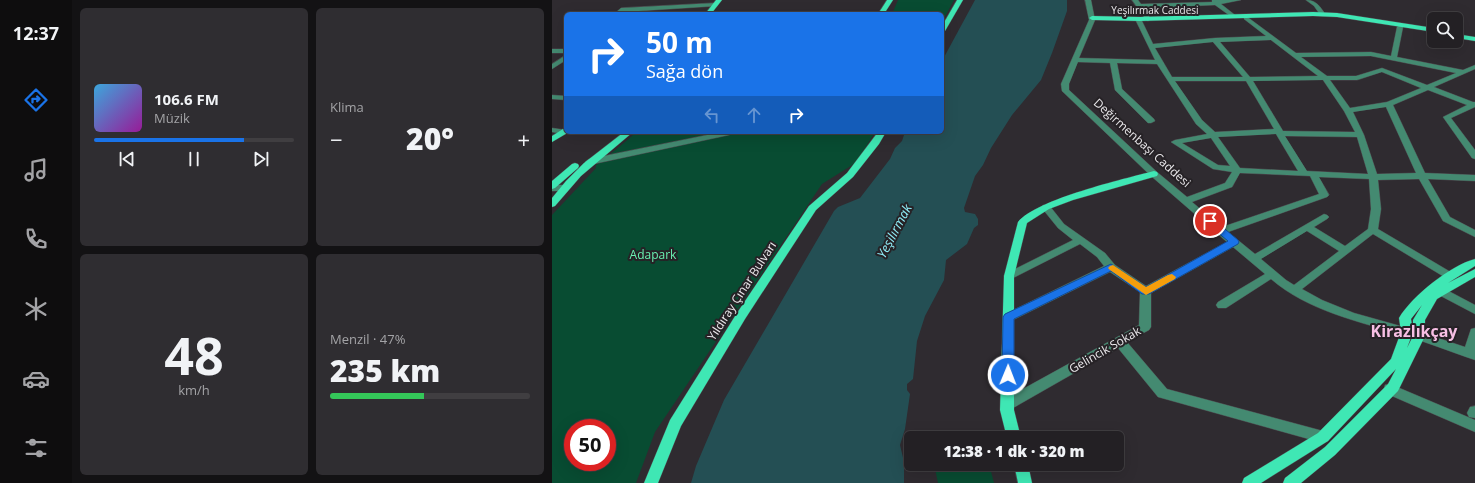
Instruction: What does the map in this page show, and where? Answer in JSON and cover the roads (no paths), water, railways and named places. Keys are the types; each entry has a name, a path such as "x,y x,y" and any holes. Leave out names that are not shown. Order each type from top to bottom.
{"main road":[{"path":"882,12 890,0"},
{"path":"944,23 960,0"},
{"path":"710,12 717,2"},
{"name":"Yeşilırmak Caddesi","path":"1092,19 1337,15 1427,30"},
{"name":"Yeşilırmak Caddesi","path":"1092,19 1339,18 1427,30"},
{"path":"1463,36 1475,38"},
{"path":"552,140 564,133"},
{"path":"552,187 584,159 619,134"},
{"path":"552,204 563,188 589,162 626,134"},
{"name":"Yıldıray Çınar Bulvarı","path":"651,483 675,424 745,310 812,208 850,174 881,134"},
{"path":"1012,431 1007,410 1009,276 1023,222 1046,207 1070,198 1154,174"},
{"path":"1249,483 1323,437 1396,361 1407,332 1405,318 1425,294 1450,276 1475,262"},
{"path":"1297,481 1330,451 1390,389 1419,336 1418,320 1433,296 1475,272"},
{"path":"1022,471 1025,483"}],"street":[{"path":"1088,0 1092,19"},
{"path":"1135,0 1148,19"},
{"path":"1139,6 1176,2 1214,2 1238,0"},
{"path":"1309,0 1316,5 1323,15"},
{"path":"619,12 621,10 668,8 717,2"},
{"path":"1214,2 1233,16"},
{"path":"665,12 668,8"},
{"path":"1246,18 1325,78 1348,111 1360,135 1372,177 1376,209 1373,230 1294,290"},
{"name":"Değirmenbaşı Caddesi","path":"1092,19 1065,84 1066,91 1154,174 1282,283 1294,290 1318,303 1350,316 1407,332 1473,354"},
{"path":"1139,20 1159,62 1199,122 1213,135 1237,170"},
{"path":"1394,58 1400,27"},
{"path":"1152,46 1215,40 1273,38"},
{"path":"1215,40 1247,77 1279,132 1324,195 1221,231"},
{"path":"552,51 564,51"},
{"path":"1295,55 1356,53 1394,58 1464,72"},
{"path":"552,68 564,59"},
{"path":"1075,60 1159,62"},
{"path":"1113,61 1119,90 1151,121"},
{"path":"1348,111 1389,104 1475,68"},
{"path":"1171,78 1357,78 1382,70 1474,105"},
{"path":"552,97 564,98"},
{"path":"1389,104 1422,176 1446,219 1475,234"},
{"path":"1474,105 1447,117 1475,156"},
{"path":"552,130 564,132"},
{"path":"1360,135 1279,132 1213,135 1175,142 1216,167 1237,170 1372,177 1422,176 1475,178"},
{"path":"589,162 724,134"},
{"path":"1186,200 1229,185 1237,170"},
{"path":"552,187 563,188"},
{"path":"1046,207 1061,226 1101,255 1111,267 1146,291 1234,242"},
{"path":"1254,259 1324,218"},
{"path":"1307,228 1346,251"},
{"path":"1373,230 1450,276"},
{"path":"1009,276 1080,240"},
{"path":"1009,317 1111,267"},
{"path":"1222,306 1272,274"},
{"name":"Gelincik Sokak","path":"1008,404 1145,327 1146,291"},
{"path":"1441,291 1475,310"},
{"path":"1473,354 1475,332"},
{"path":"1120,342 1163,393 1323,437"},
{"path":"1390,389 1475,426"}],"water":[{"name":"Yeşilırmak","path":"975,0 1067,0 1067,11 1041,80 1012,115 975,176 964,208 965,212 975,214 978,219 978,225 974,228 967,244 946,260 944,280 925,316 917,341 913,379 907,384 907,390 910,394 905,429 900,445 904,462 904,483 691,483 696,466 724,400 834,211 838,207 860,198 890,159 895,148 902,141 904,134 944,134 944,57"}],"district":[{"name":"Kirazlıkçay","path":"1414,331"}],"park label":[{"name":"Adapark","path":"653,255"}]}
